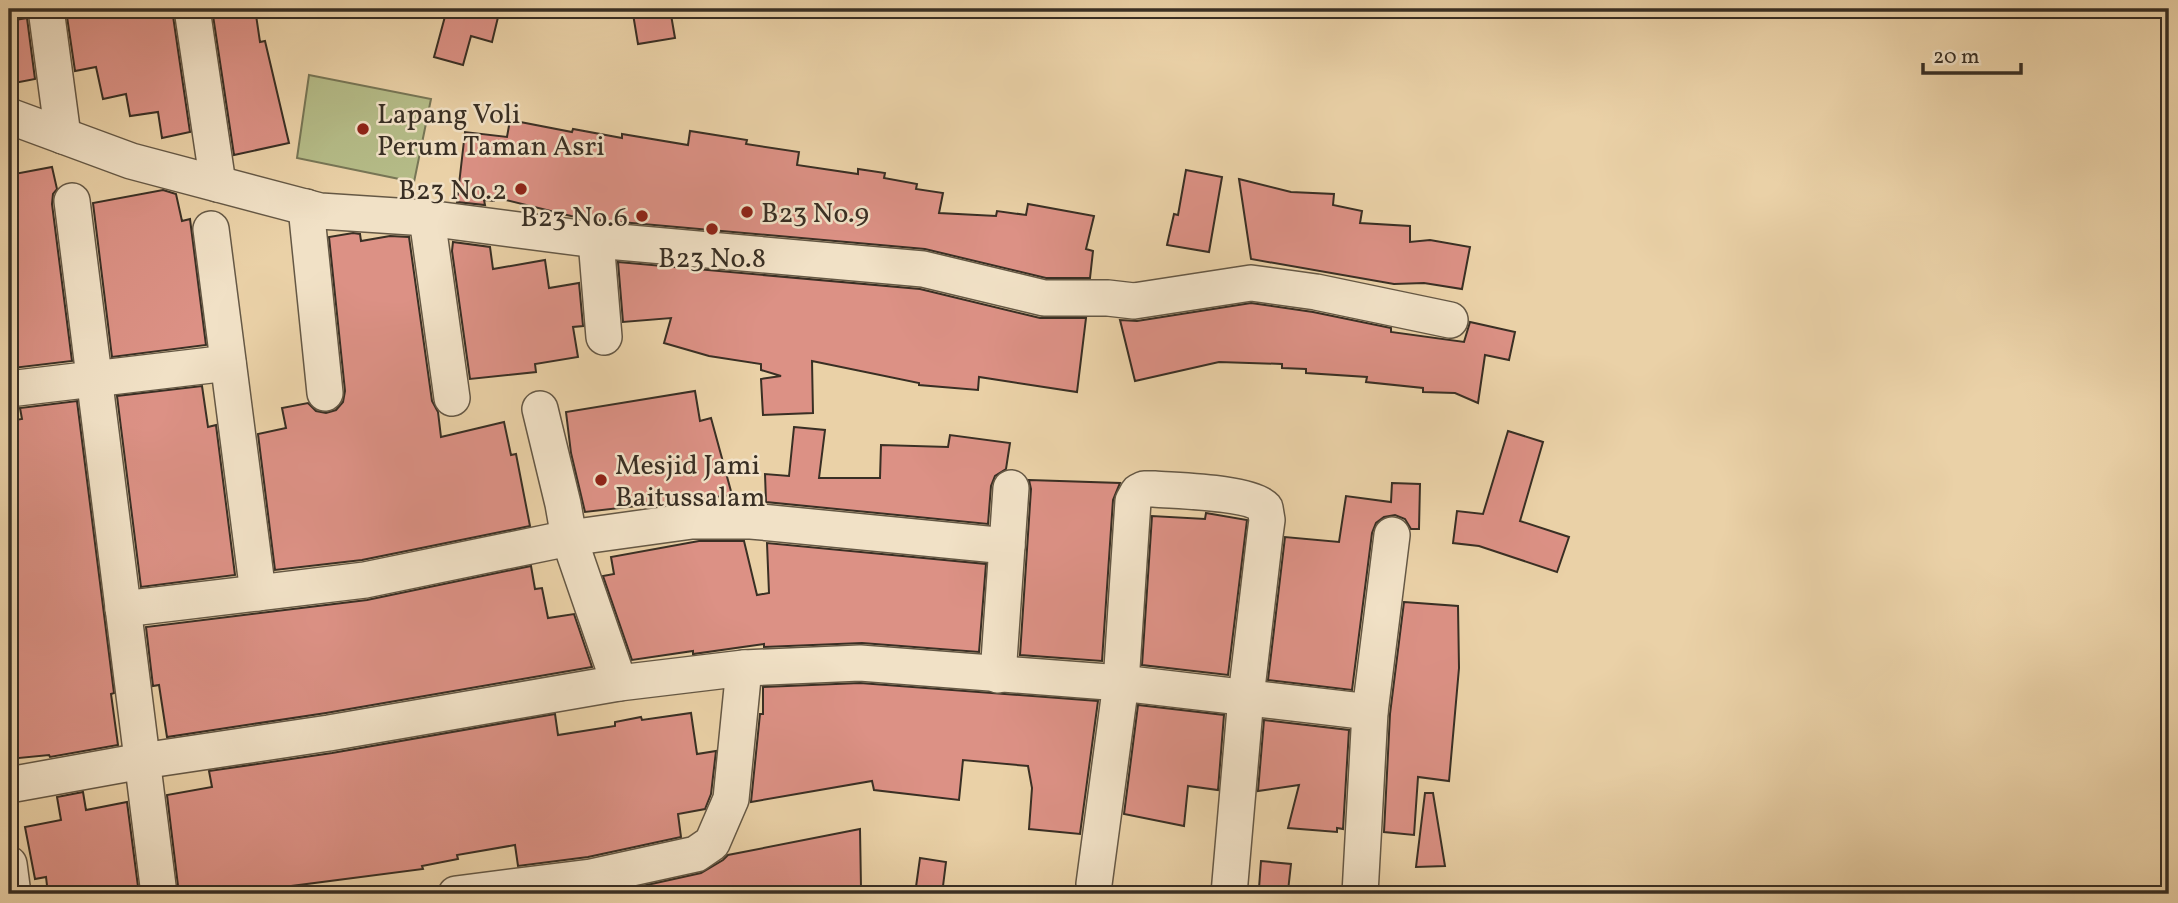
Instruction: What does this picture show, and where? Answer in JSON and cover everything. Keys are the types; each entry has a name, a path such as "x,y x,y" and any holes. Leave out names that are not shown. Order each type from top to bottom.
{"street":[{"path":"46,9 63,136"},
{"path":"192,9 218,184"},
{"path":"9,116 131,161 320,211 427,218 596,240 923,269 1044,298 1134,300 1251,283 1316,292 1450,320"},
{"path":"72,201 159,894"},
{"path":"306,207 325,393"},
{"path":"427,218 452,398"},
{"path":"211,229 258,593"},
{"path":"596,240 604,337"},
{"path":"9,389 228,363"},
{"path":"540,410 569,538 619,683"},
{"path":"998,675 1011,488"},
{"path":"1094,884 1121,682 1133,501 1138,492 1154,489 1239,496 1261,503 1265,508 1266,520 1246,697 1229,894"},
{"path":"123,608 365,580 569,538 692,521 751,520 1007,546"},
{"path":"1360,894 1370,712 1392,536"},
{"path":"9,785 619,683 744,668 860,663 1121,682 1370,712"},
{"path":"456,894 592,886 696,854 712,843 731,800 744,668"},
{"path":"9,864 13,894"}],"green space":[{"name":"Lapang Voli Perum Taman Asri","path":"309,75 431,99 414,182 297,158"}],"building":[{"path":"172,9 190,132 162,138 158,112 130,116 126,94 103,99 96,67 75,71 66,10"},
{"path":"212,9 240,9 241,17 256,15 260,42 265,41 289,143 234,155"},
{"path":"447,9 500,9 492,42 471,36 463,65 434,57"},
{"path":"670,9 675,38 638,44 633,14"},
{"path":"27,18 35,79 9,84 9,21"},
{"path":"510,120 572,132 573,129 622,138 622,134 688,145 690,131 747,140 746,144 799,152 797,165 858,174 858,169 885,173 884,178 917,184 916,189 943,193 939,213 996,216 997,211 1026,215 1028,204 1094,216 1086,249 1093,251 1090,278 1046,278 925,249 598,220 494,197 494,201 484,200 485,205 457,202 465,132 507,137"},
{"path":"52,167 57,189 53,194 52,204 72,361 13,368 9,345 9,175"},
{"path":"1186,170 1222,177 1209,252 1167,245 1174,214 1178,215"},
{"path":"1239,179 1291,192 1334,194 1333,205 1362,211 1360,223 1410,226 1410,242 1430,240 1470,247 1462,289 1424,283 1394,284 1251,259"},
{"path":"163,190 176,194 182,221 190,219 206,345 112,357 93,203"},
{"path":"360,234 361,241 390,236 409,237 432,401 438,412 441,437 504,422 511,455 516,454 530,526 362,560 275,570 258,434 286,428 282,408 308,403 316,411 326,413 336,410 343,402 345,391 329,237"},
{"path":"453,242 490,247 493,269 545,260 549,288 579,283 583,326 573,327 578,357 535,364 536,372 470,379 452,251"},
{"path":"618,262 920,289 1040,318 1086,318 1077,392 979,377 978,390 919,385 812,361 813,413 763,415 761,379 781,376 761,370 761,364 709,356 664,343 671,318 623,322"},
{"path":"1251,303 1391,328 1391,332 1464,342 1470,322 1515,332 1509,360 1485,355 1478,403 1455,393 1423,392 1423,388 1366,382 1367,377 1306,373 1306,369 1282,368 1282,364 1219,362 1135,381 1120,320 1137,321"},
{"path":"202,386 208,427 216,425 235,575 141,587 117,396"},
{"path":"695,391 700,421 711,418 732,495 585,512 571,453 566,412"},
{"path":"77,401 114,693 111,694 118,745 50,757 9,759 9,421 22,419 20,408"},
{"path":"794,427 825,430 819,478 880,478 881,445 948,447 950,435 1010,443 1006,469 995,476 991,486 988,524 766,502 765,474 789,476"},
{"path":"1508,431 1543,442 1520,521 1569,537 1557,572 1479,546 1453,543 1457,511 1483,514"},
{"path":"1029,480 1120,483 1113,500 1102,661 1020,655 1031,489"},
{"path":"1392,483 1420,484 1419,529 1411,529 1405,519 1395,515 1384,517 1376,523 1372,533 1352,690 1268,680 1285,537 1339,542 1346,496 1391,502"},
{"path":"1206,513 1247,520 1228,675 1142,665 1152,516 1205,519"},
{"path":"699,541 744,541 757,595 769,593 767,543 986,564 979,652 862,643 764,647 764,644 632,660 603,576 614,574 611,557"},
{"path":"531,566 535,589 542,588 548,618 574,614 592,667 326,713 167,737 159,685 153,686 146,627 367,600"},
{"path":"1404,602 1458,606 1459,668 1449,781 1418,777 1414,835 1384,832 1390,714"},
{"path":"860,683 1098,701 1080,834 1029,829 1032,788 1028,766 963,760 959,800 874,790 872,781 751,802 760,714 763,714 763,687"},
{"path":"1138,705 1224,715 1218,790 1188,786 1184,826 1124,814"},
{"path":"691,713 697,754 716,751 711,794 705,809 678,814 681,837 588,857 518,866 515,845 457,855 458,859 422,866 423,869 224,894 179,894 167,795 212,787 209,771 332,753 555,714 558,735 615,726 615,722 641,717 642,720"},
{"path":"1264,720 1349,730 1343,829 1337,828 1337,832 1288,828 1299,785 1258,791"},
{"path":"83,792 86,810 127,802 139,894 48,894 46,877 35,879 25,827 61,820 57,797"},
{"path":"1425,793 1433,793 1445,866 1416,867"},
{"path":"860,829 861,888 799,889 799,894 606,894 701,873 728,855"},
{"path":"920,858 946,862 942,894 915,894"},
{"path":"1261,861 1291,864 1288,891 1259,888"}],"place":[{"name":"Lapang Voli Perum Taman Asri","path":"363,129"},
{"name":"B23 No.2","path":"521,189"},
{"name":"B23 No.9","path":"747,212"},
{"name":"B23 No.6","path":"642,216"},
{"name":"B23 No.8","path":"712,229"},
{"name":"Mesjid Jami Baitussalam","path":"601,480"}]}
